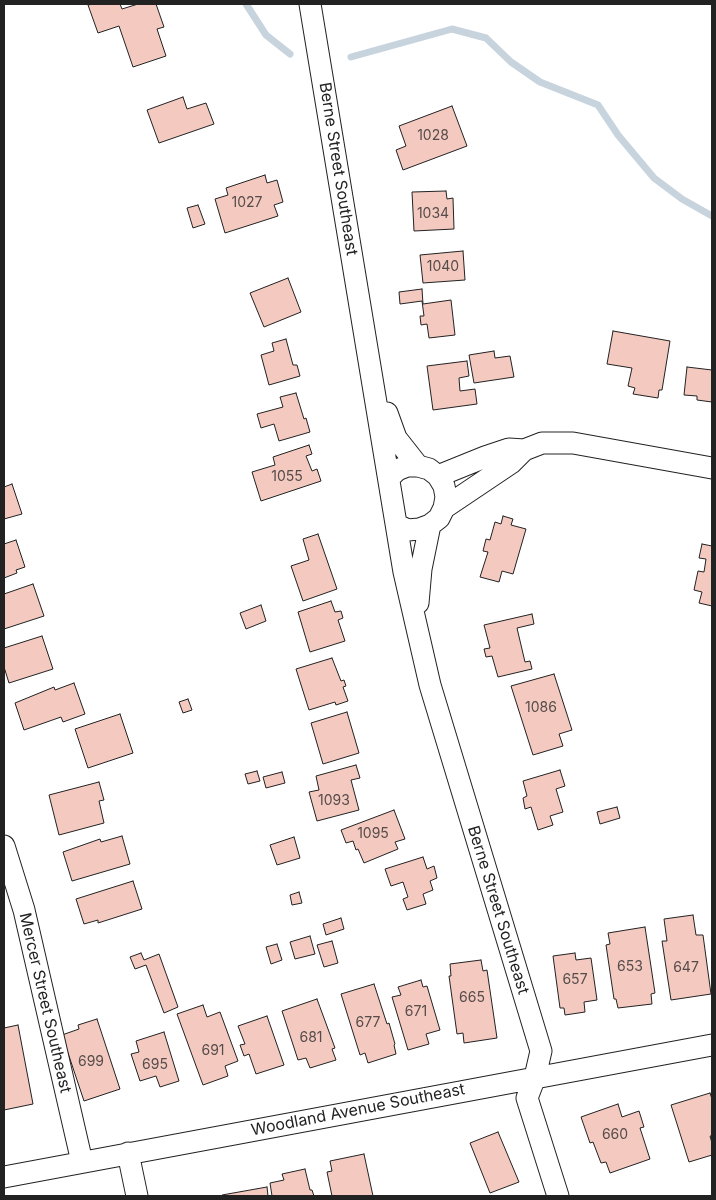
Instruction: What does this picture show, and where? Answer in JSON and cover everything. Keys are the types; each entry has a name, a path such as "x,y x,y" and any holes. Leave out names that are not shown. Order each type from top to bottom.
{"street":[{"name":"Berne Street Southeast","path":"310,4 404,572 430,684 541,1051 535,1077 527,1098 558,1196"},
{"name":"Berne Street Southeast","path":"365,334 378,385 396,438 418,466 429,469 438,476"},
{"path":"444,508 446,497 444,486 438,476 510,449 524,450 542,443 573,443 712,468"},
{"name":"Berne Street Southeast","path":"416,623 421,569 430,525 438,518 444,508 511,463 524,450"},
{"path":"389,478 397,470 407,466 418,466"},
{"path":"397,525 408,530 430,525"},
{"name":"Mercer Street Southeast","path":"4,846 24,910 82,1162"},
{"name":"Woodland Avenue Southeast","path":"4,1177 712,1045"},
{"path":"128,1153 137,1196"}],"building":[{"path":"120,4 122,9 138,4 156,4 164,27 157,29 166,56 133,67 119,26 98,33 88,5"},
{"path":"183,97 187,109 206,103 214,124 159,143 147,110"},
{"path":"452,106 467,146 403,170 396,150 406,146 399,126"},
{"path":"265,175 267,183 277,180 283,202 274,205 278,216 225,233 215,199 228,195 226,188"},
{"path":"446,191 447,199 453,198 454,229 414,231 412,192"},
{"path":"198,205 205,224 193,228 187,208"},
{"path":"463,251 465,280 423,283 420,255"},
{"path":"288,278 301,312 264,327 250,293"},
{"path":"422,289 423,304 451,300 455,335 429,338 427,324 421,325 420,316 424,316 422,301 400,304 399,292"},
{"path":"613,331 670,341 662,390 659,390 658,398 633,394 635,388 628,386 632,368 607,364"},
{"path":"286,339 293,365 297,365 300,376 269,385 261,355 274,351 272,343"},
{"path":"494,351 495,358 510,356 514,377 474,383 469,355"},
{"path":"467,361 469,376 459,378 460,391 475,389 477,404 433,410 427,366"},
{"path":"687,367 712,370 712,402 697,400 697,396 684,395"},
{"path":"296,393 310,432 279,441 274,424 261,428 257,414 283,407 280,397"},
{"path":"309,445 312,454 306,456 312,471 317,469 321,481 261,501 252,472 275,465 273,457"},
{"path":"12,484 22,514 4,519 4,487"},
{"path":"503,516 513,519 511,525 526,529 513,574 502,571 499,582 480,577 488,552 483,551 486,539 490,540 495,522 501,524"},
{"path":"318,534 337,589 303,601 291,566 309,560 303,539"},
{"path":"16,540 25,567 16,570 17,573 4,578 4,544"},
{"path":"702,544 712,546 712,606 699,603 702,592 694,590 698,571 704,572 706,559 699,558"},
{"path":"33,584 44,616 4,629 4,594"},
{"path":"331,601 335,612 341,611 343,618 338,620 345,641 310,652 298,612"},
{"path":"261,605 266,621 246,629 240,613"},
{"path":"532,614 534,624 517,628 525,662 530,661 532,669 498,677 492,656 486,657 484,649 490,648 484,625"},
{"path":"42,636 53,669 9,683 4,667 4,648"},
{"path":"332,658 341,681 344,680 346,686 343,687 348,701 336,705 335,702 309,710 296,669"},
{"path":"554,674 572,730 559,734 563,746 533,755 511,686"},
{"path":"74,683 85,714 63,722 61,717 24,730 15,703 54,687 55,690"},
{"path":"188,699 192,710 183,713 179,702"},
{"path":"347,712 359,753 323,764 311,723"},
{"path":"120,714 133,753 88,768 75,729"},
{"path":"356,765 360,778 351,780 359,810 317,821 309,792 319,790 316,776"},
{"path":"560,770 565,786 556,789 563,812 550,816 553,825 538,830 531,807 525,809 523,798 527,796 523,781"},
{"path":"257,771 260,781 248,784 245,774"},
{"path":"282,772 285,783 266,788 263,777"},
{"path":"99,782 104,800 99,801 104,823 59,835 49,795"},
{"path":"617,807 620,818 600,824 597,812"},
{"path":"394,810 405,839 395,842 398,849 364,863 353,841 346,843 341,830"},
{"path":"122,836 130,864 72,881 63,852 100,839 101,842"},
{"path":"294,837 300,858 277,865 270,845"},
{"path":"423,857 427,869 434,866 437,878 430,881 433,890 423,894 426,904 407,910 403,899 408,897 403,882 391,886 385,869"},
{"path":"133,881 142,909 98,923 98,920 84,924 76,899"},
{"path":"299,892 302,903 292,905 290,895"},
{"path":"693,915 696,935 703,935 711,994 671,1000 662,941 667,941 664,919"},
{"path":"341,918 344,929 326,935 323,924"},
{"path":"645,927 655,993 651,994 652,1004 618,1008 616,999 614,999 606,945 610,944 608,933"},
{"path":"310,936 315,954 295,959 290,942"},
{"path":"332,941 338,963 324,967 317,945"},
{"path":"277,944 282,960 271,964 266,947"},
{"path":"141,953 144,960 159,954 178,1007 164,1013 146,965 135,969 130,957"},
{"path":"575,953 576,960 591,958 597,1000 584,1002 585,1012 565,1015 564,1008 560,1008 553,956"},
{"path":"481,960 483,971 487,970 497,1038 464,1043 463,1033 457,1034 449,976 451,976 450,964"},
{"path":"421,980 423,987 427,986 440,1030 426,1034 429,1044 408,1050 392,997 401,995 398,987"},
{"path":"374,984 387,1024 389,1023 396,1054 368,1063 365,1053 360,1055 341,994"},
{"path":"317,999 335,1048 332,1049 336,1060 310,1068 306,1058 298,1060 282,1011"},
{"path":"203,1005 207,1017 220,1012 238,1061 225,1066 228,1076 203,1085 177,1014"},
{"path":"267,1016 284,1065 256,1074 249,1054 244,1056 240,1045 245,1044 238,1026"},
{"path":"97,1019 120,1089 84,1101 62,1035 79,1029 78,1025"},
{"path":"18,1025 33,1104 4,1110 4,1028"},
{"path":"164,1032 179,1081 160,1087 156,1076 140,1081 131,1054 139,1052 136,1041"},
{"path":"710,1093 712,1099 712,1136 710,1136 712,1155 689,1162 671,1105"},
{"path":"618,1104 622,1117 639,1111 644,1127 640,1128 650,1159 610,1173 606,1162 601,1163 593,1142 590,1143 581,1117"},
{"path":"498,1132 519,1182 490,1193 470,1143"},
{"path":"364,1154 373,1196 332,1196 327,1172 332,1171 330,1161"},
{"path":"305,1169 310,1190 312,1190 314,1196 272,1196 270,1183 284,1180 282,1174"},
{"path":"267,1187 268,1196 222,1195"}],"waterway":[{"path":"246,4 266,35 290,54"},
{"path":"351,57 452,29 486,38 511,62 540,82 598,105 618,135 654,178 682,199 712,216"}]}
